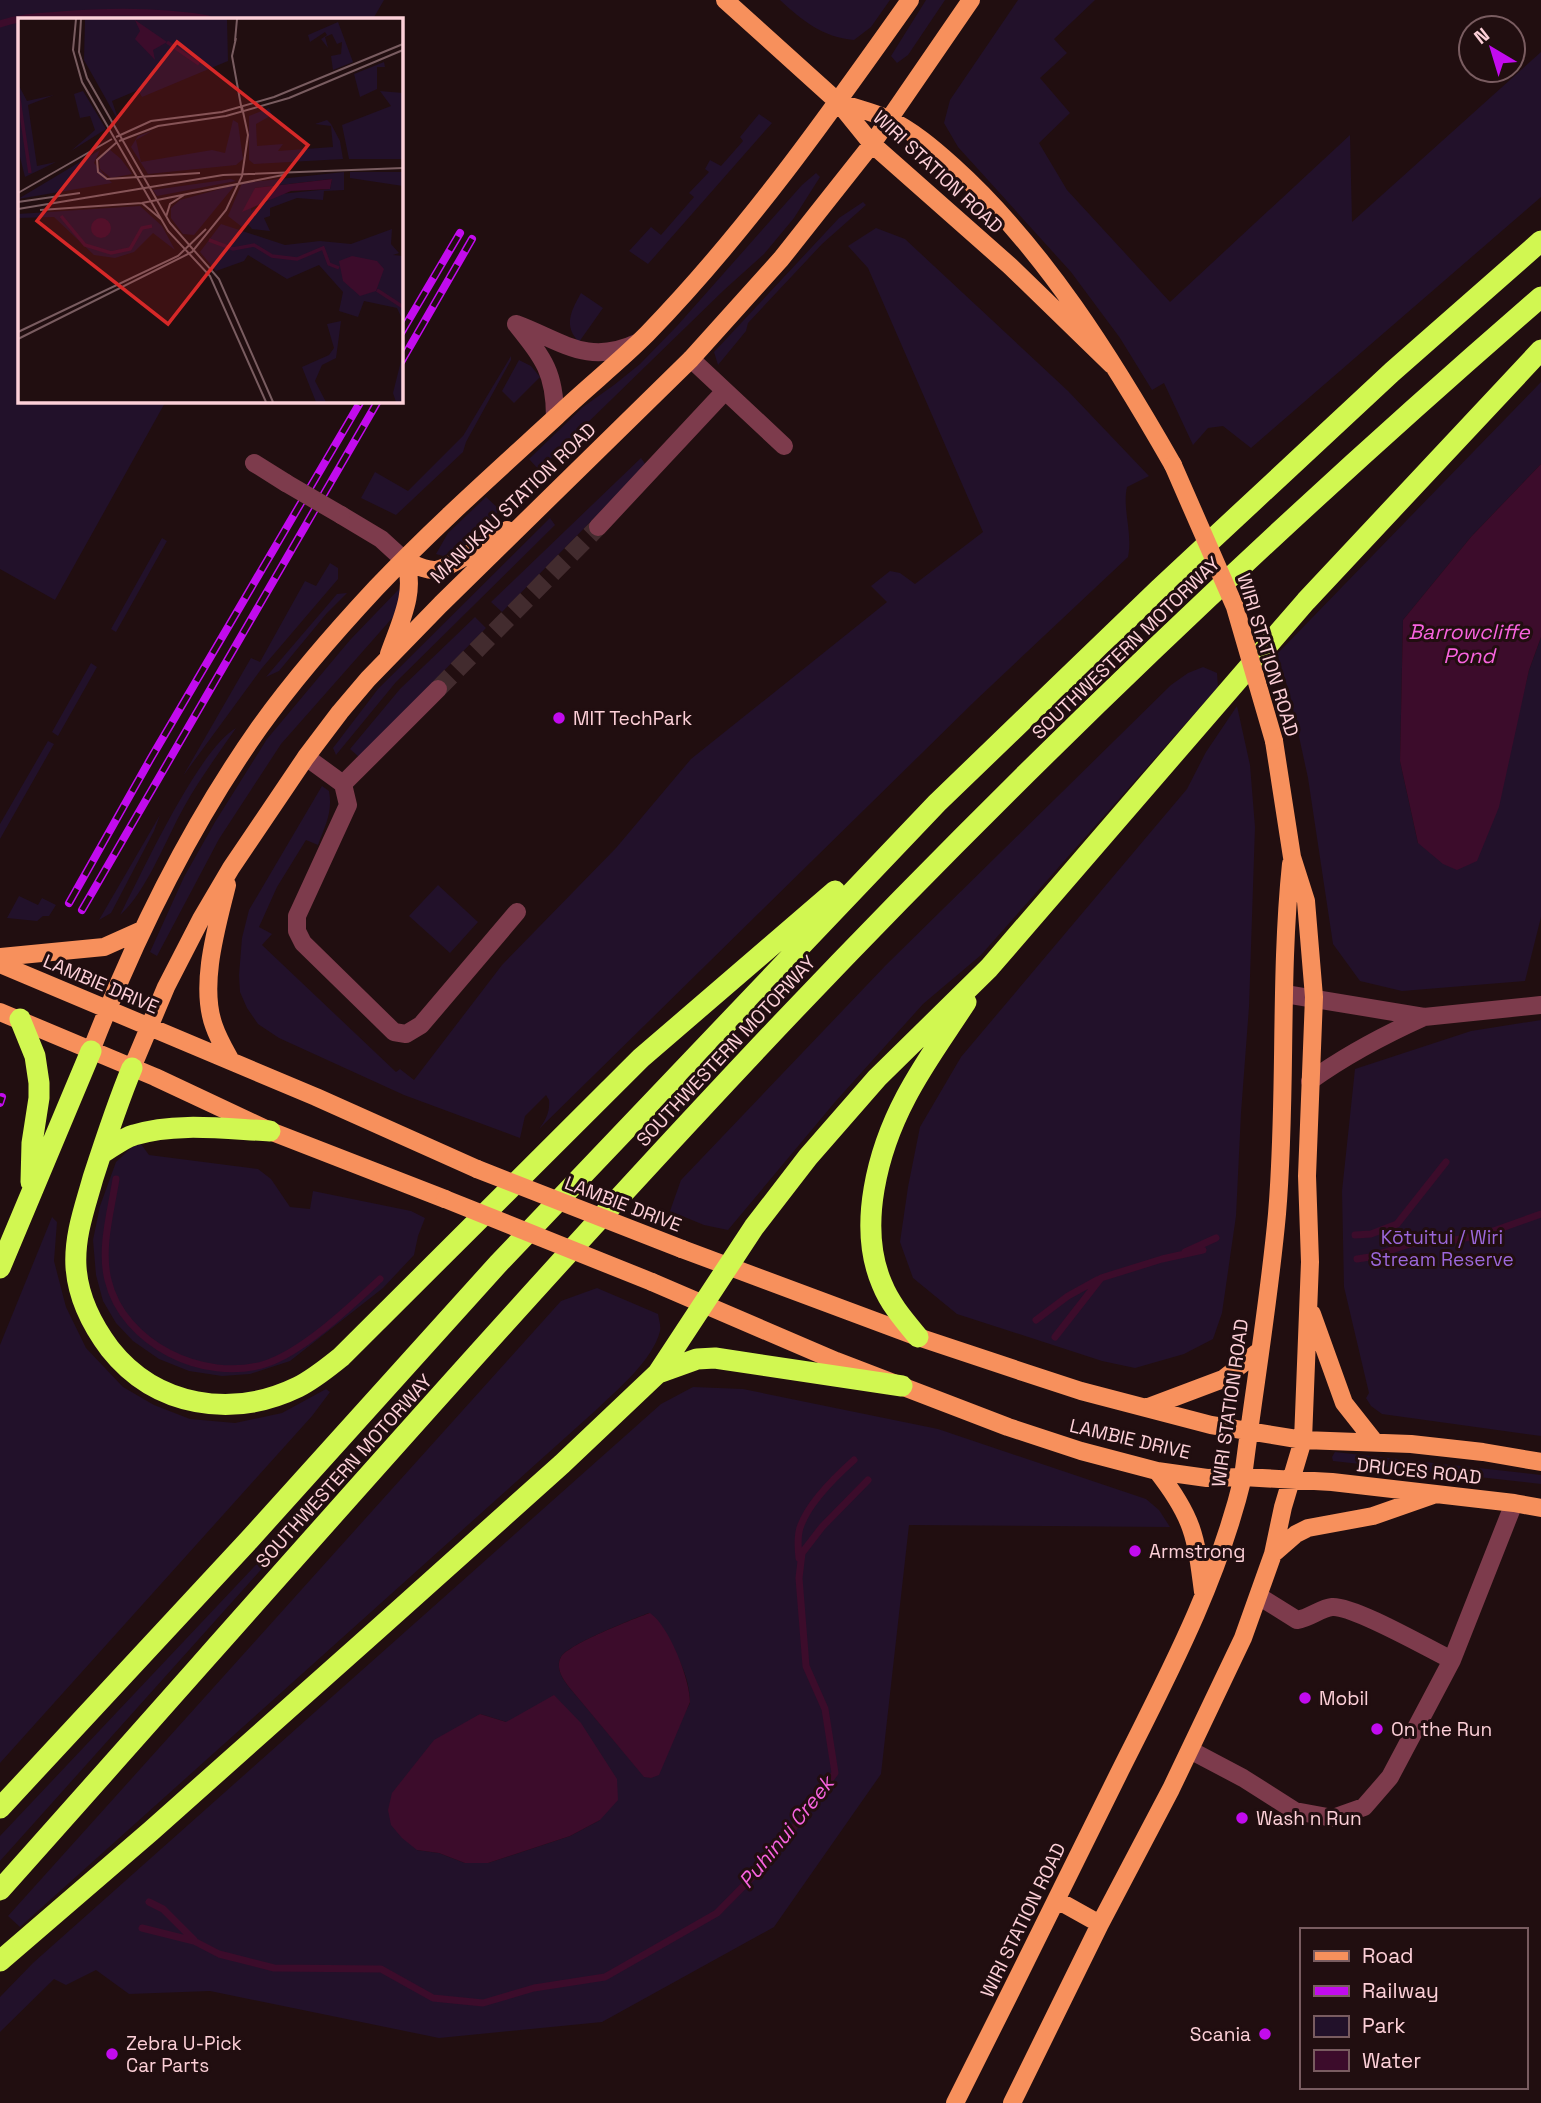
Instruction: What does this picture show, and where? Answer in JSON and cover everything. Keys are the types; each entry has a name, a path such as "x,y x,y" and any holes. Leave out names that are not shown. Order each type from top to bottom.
{"highway":[{"name":"SOUTHWESTERN MOTORWAY","path":"0,1808 249,1540 498,1264 937,803 1159,589 1392,372 1541,241"},
{"name":"SOUTHWESTERN MOTORWAY","path":"0,1890 669,1144 869,934 1094,708 1281,531 1541,297"},
{"path":"0,1961 151,1832 430,1583 658,1373 754,1227 808,1157 868,1088 989,968 1306,601 1541,350"},
{"path":"132,1068 101,1154 80,1224 76,1268 87,1311 96,1328 132,1373 169,1395 214,1404 257,1401 297,1387 317,1376 364,1336 641,1058 937,803"},
{"path":"918,1337 895,1308 881,1283 873,1252 871,1212 888,1138 906,1097 989,968"},
{"path":"10,1016 35,1056 39,1083 32,1143 31,1194"},
{"path":"0,1268 91,1051"},
{"path":"101,1154 133,1135 166,1130 192,1128 270,1131"},
{"path":"658,1373 697,1359 715,1358 902,1386"}],"main road":[{"path":"725,0 838,102"},
{"name":"MANUKAU STATION ROAD","path":"91,1051 142,930 206,811 259,727 328,642 404,560 637,343 721,252 838,102 910,0"},
{"name":"MANUKAU STATION ROAD","path":"132,1068 180,958 231,868 340,712 388,658 691,359 781,259 872,144 971,0"},
{"name":"WIRI STATION ROAD","path":"838,102 889,119 934,149 982,192 1051,272 1136,400 1173,465 1235,607 1274,741 1292,857 1306,901 1314,997 1307,1175 1310,1262 1303,1440 1260,1597 1243,1638 1190,1750 1012,2103"},
{"name":"WIRI STATION ROAD","path":"838,102 872,144 1010,266 1111,365"},
{"path":"404,560 425,569 437,570 528,518"},
{"path":"388,658 410,589 410,577 404,560"},
{"name":"WIRI STATION ROAD","path":"955,2103 1184,1640 1223,1550 1243,1477 1277,1214 1285,945 1292,857"},
{"path":"231,868 214,940 209,1000 213,1025 231,1061"},
{"path":"0,957 104,947 142,930"},
{"name":"LAMBIE DRIVE","path":"0,964 477,1169 682,1250 918,1337 1070,1388 1249,1433 1303,1440"},
{"name":"LAMBIE DRIVE","path":"10,1016 166,1081 270,1131 704,1303 836,1361 1008,1427 1081,1451 1157,1471 1207,1478 1291,1479"},
{"path":"1308,1304 1344,1403 1374,1441"},
{"path":"1146,1408 1223,1379 1258,1351"},
{"name":"DRUCES ROAD","path":"1303,1440 1374,1441 1483,1452 1541,1462"},
{"path":"1157,1471 1178,1498 1194,1533 1203,1594"},
{"name":"DRUCES ROAD","path":"1291,1479 1541,1508"},
{"path":"1273,1554 1296,1534 1308,1528 1373,1516 1436,1494"},
{"path":"1056,1900 1100,1924"}],"street":[{"path":"555,417 555,390 551,376 540,355 516,324 590,354 615,351 637,343"},
{"path":"691,359 784,446"},
{"path":"598,527 725,391"},
{"path":"254,463 381,539 404,560"},
{"path":"343,784 438,689"},
{"path":"306,757 343,784 348,805 299,911 297,931 303,943 394,1032 406,1034 421,1026 517,912"},
{"path":"1285,994 1424,1017 1541,1005"},
{"path":"1310,1081 1336,1062 1424,1017"},
{"path":"1190,1750 1243,1778 1295,1811 1333,1818 1364,1807 1390,1777 1452,1660 1514,1503"},
{"path":"1260,1597 1297,1620 1308,1619 1330,1606 1352,1610 1452,1660"}],"green space":[{"path":"0,0 384,0 374,18 18,18 18,402 165,402 55,600 0,569"},
{"path":"780,0 890,0 871,27 854,40 823,32"},
{"path":"926,0 945,0 908,55 897,63 891,56"},
{"path":"1018,0 1095,0 1054,39 1067,53 1040,78 1070,113 1039,143 1067,190 1170,302 1350,135 1352,222 1505,84 1527,84 1527,65 1541,52 1541,197 1251,448 1223,426 1208,428 1193,445 1164,383 1152,390 1120,338 1071,272 958,147 944,123 950,100"},
{"path":"759,114 772,123 648,264 629,251 651,227 661,235 694,197 689,193 709,172 705,169 710,160 721,166 743,141 740,137"},
{"path":"816,173 820,177 794,218 764,254 539,470 529,459 583,407 640,364 802,185"},
{"path":"863,202 866,205 822,244 748,323 746,331 718,365 714,352 839,218"},
{"path":"876,228 905,239 1068,391 1149,476 1127,487 1128,557 976,700 539,1129 548,1112 549,1100 546,1095 525,1116 520,1138 404,1095 279,1038 258,1024 240,992 242,938 249,910 322,786 329,791 330,799 323,832 318,845 306,840 277,887 259,927 272,934 262,945 396,1072 400,1069 414,1080 502,965 616,848 691,759 887,602 871,586 890,571 900,573 915,584 983,532 868,268 848,246"},
{"path":"581,293 603,308 579,342 571,330 570,318"},
{"path":"511,356 463,452 396,515 361,498 375,472 408,491 463,436"},
{"path":"519,360 531,366 540,377 514,403 502,391"},
{"path":"1541,382 1541,464 1471,537 1403,620 1400,761 1418,843 1513,737 1529,670 1541,637 1541,917 1525,981 1402,991 1360,981 1333,944 1308,778 1290,695 1277,654"},
{"path":"641,458 646,465 502,612 491,602"},
{"path":"486,497 500,510 463,546 443,556 436,554 448,533"},
{"path":"550,518 555,525 396,682 336,755 333,748 378,689"},
{"path":"162,538 167,541 116,632 111,629"},
{"path":"330,563 338,568 338,579 262,668 183,776 251,658 260,662 305,581 316,586"},
{"path":"400,588 403,589 394,616 281,744 219,839 157,956 150,952 184,877 267,739 350,640"},
{"path":"347,593 279,671 266,677 337,594"},
{"path":"475,617 486,628 359,757 350,749 400,689"},
{"path":"91,663 97,667 58,736 52,732"},
{"path":"1203,667 1217,673 1218,687 981,955 923,1004 835,1102 728,1230 704,1225 670,1211 681,1180 886,965 1171,685 1188,673"},
{"path":"1237,706 1250,765 1255,827 1249,1007 1236,1216 1222,1313 1213,1339 1184,1354 1135,1368 1102,1361 957,1314 913,1278 900,1242 908,1187 920,1127 961,1057 1187,789 1206,752"},
{"path":"236,728 177,819 139,893 120,915 188,786 221,741"},
{"path":"48,741 54,744 0,839 0,824"},
{"path":"160,815 111,913 99,920"},
{"path":"438,885 478,922 450,953 409,916"},
{"path":"19,896 38,905 42,898 56,905 49,916 43,916 37,921 7,918"},
{"name":"Kōtuitui / Wiri Stream Reserve","path":"1541,1020 1541,1436 1382,1414 1371,1406 1366,1398 1369,1393 1344,1287 1342,1191 1355,1069 1471,1031"},
{"path":"141,1144 149,1155 258,1169 271,1179 290,1207 310,1209 313,1191 411,1211 425,1218 414,1255 383,1288 290,1361 250,1374 222,1376 189,1371 159,1359 133,1341 116,1323 103,1301 96,1275 93,1240 100,1206 116,1162 133,1146"},
{"path":"52,1217 57,1222 54,1261 66,1307 86,1348 123,1387 154,1405 190,1419 235,1423 282,1413 326,1389 330,1392 312,1416 0,1763 0,1345"},
{"path":"597,1288 658,1314 660,1329 656,1342 633,1374 20,1927 8,1916 561,1301"},
{"path":"693,1387 743,1389 938,1429 1146,1499 1159,1510 1170,1527 909,1525 881,1774 774,1927 602,2022 439,2038 210,1991 129,1994 96,1970 66,1985 54,1979 0,2032 0,1997 33,1963 661,1404","holes":["649,1613 682,1666 690,1703 651,1778 644,1776 569,1687 559,1669 561,1657 576,1645","480,1714 506,1722 600,1820 570,1836 488,1863 465,1863 439,1853 417,1850"]},
{"path":"1335,1452 1541,1475 1541,1484 1333,1461"},
{"path":"270,1550 275,1554 0,1861 0,1836"}],"water":[{"name":"Barrowcliffe Pond","path":"1541,464 1541,637 1529,670 1499,807 1477,861 1457,870 1443,864 1418,843 1400,761 1403,620 1471,537"},
{"path":"650,1613 664,1629 677,1654 690,1702 659,1775 651,1778 644,1777 569,1687 559,1669 561,1657 576,1645"},
{"path":"554,1695 581,1723 617,1779 618,1800 600,1820 570,1836 488,1863 465,1863 439,1853 417,1850 402,1838 391,1825 388,1810 392,1793 434,1740 480,1714 506,1722"}],"waterway":[{"path":"29,18 115,12 201,18"},
{"path":"0,24 18,19"},
{"path":"1355,1235 1371,1234 1397,1224 1446,1162"},
{"path":"116,1179 105,1255 108,1280 117,1303 130,1323 148,1340 192,1363 217,1368 241,1368 280,1358 326,1327 380,1279"},
{"name":"Puhinui Creek","path":"1357,1259 1410,1244 1445,1242 1485,1234 1541,1214"},
{"path":"1185,1252 1216,1238"},
{"name":"Puhinui Creek","path":"1055,1337 1101,1278 1162,1259 1203,1250"},
{"name":"Puhinui Creek","path":"1036,1320 1068,1296 1097,1280"},
{"name":"Puhinui Creek","path":"799,1558 799,1533 810,1507 854,1460"},
{"name":"Puhinui Creek","path":"142,1928 194,1941 219,1954 274,1968 381,1969 433,1998 483,2003 534,1988 605,1977 717,1913 771,1858 835,1773 825,1709 806,1666 799,1578 802,1553 822,1527 868,1480"},
{"name":"Puhinui Creek","path":"149,1902 163,1909 194,1940"}],"tunnel":[{"path":"438,689 598,527"}],"railway":[{"path":"402,331 460,233"},
{"path":"402,360 472,239"},
{"path":"69,903 360,402"},
{"path":"82,910 377,402"},
{"path":"0,1103 2,1097"}],"place":[{"name":"MIT TechPark","path":"559,718"},
{"name":"Armstrong","path":"1135,1551"},
{"name":"Mobil","path":"1305,1698"},
{"name":"On the Run","path":"1377,1729"},
{"name":"Wash n Run","path":"1242,1818"},
{"name":"Scania","path":"1265,2034"},
{"name":"Zebra U-Pick Car Parts","path":"112,2054"}]}
